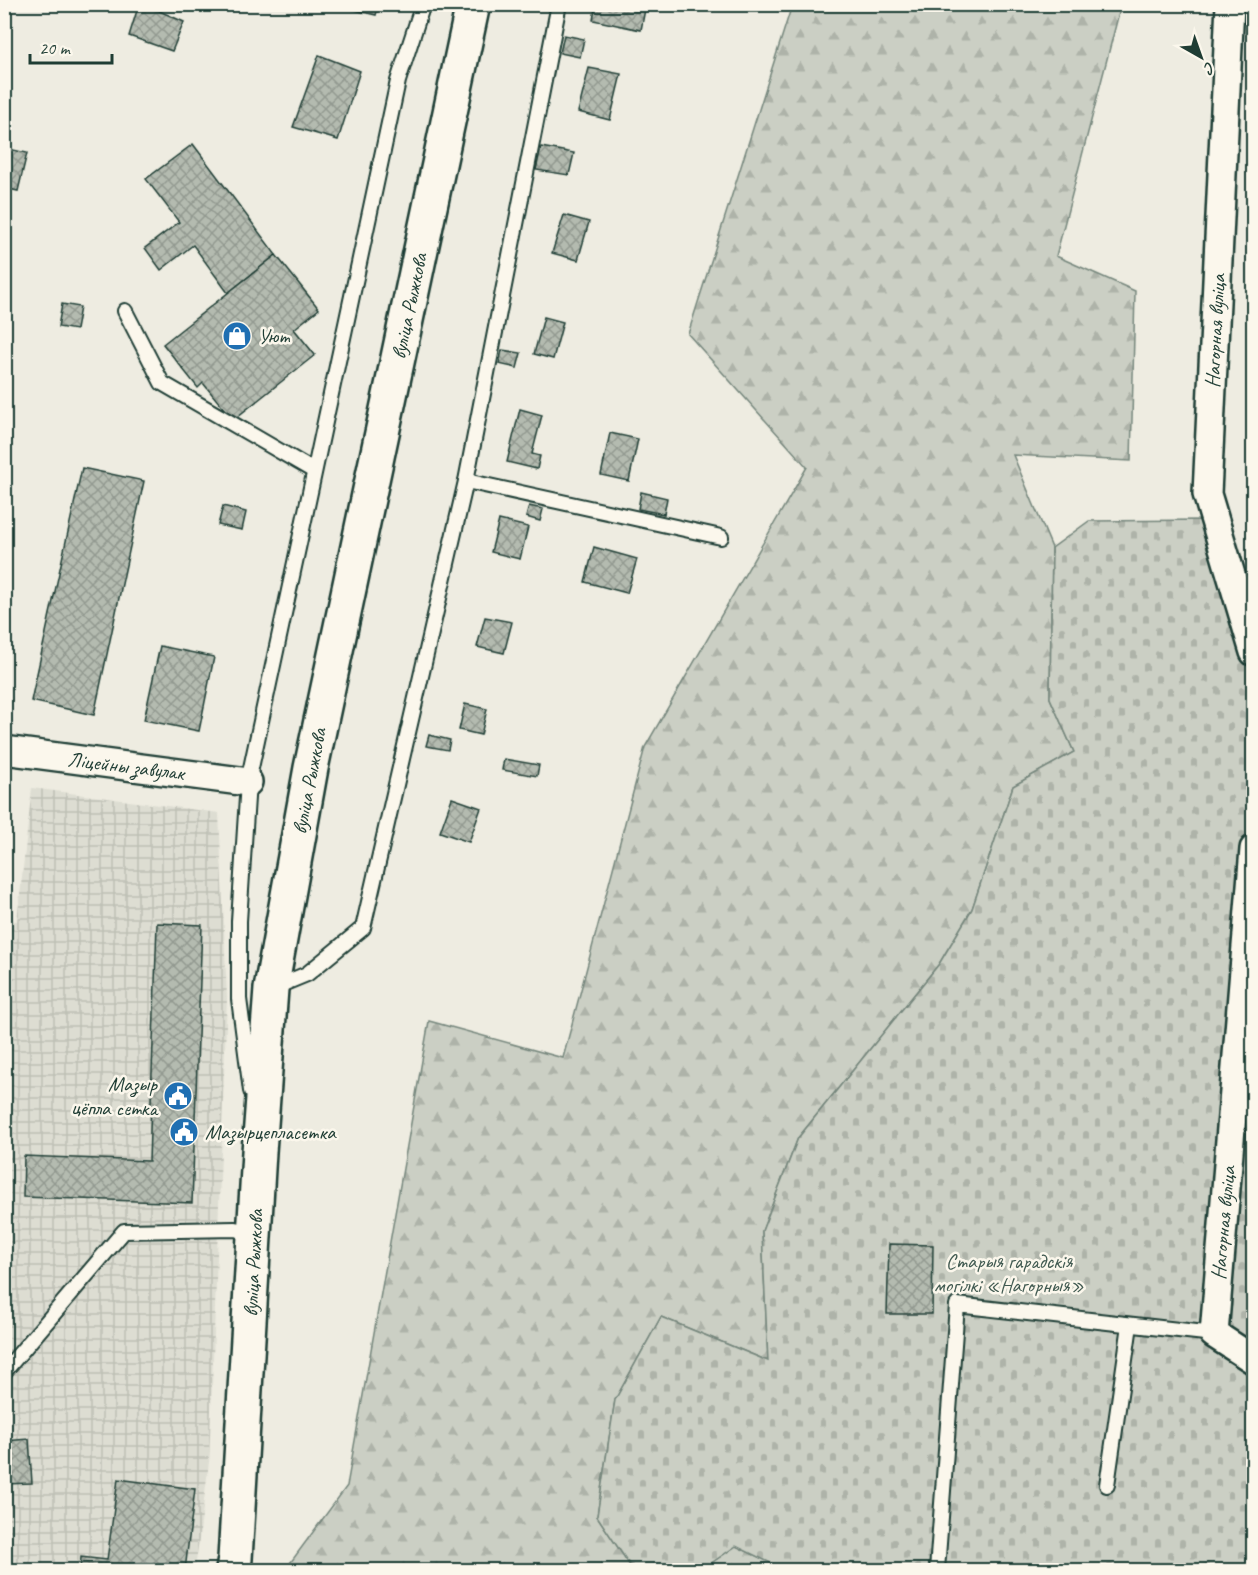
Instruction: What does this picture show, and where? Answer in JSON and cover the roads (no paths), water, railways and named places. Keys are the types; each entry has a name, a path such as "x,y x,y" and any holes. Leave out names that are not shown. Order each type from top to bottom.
{"main road":[{"name":"вуліца Рыжкова","path":"233,1570 271,989 310,768 473,4"}],"street":[{"name":"Нагорная вуліца","path":"1230,4 1207,494 1254,652"},
{"name":"Ліцейны завулак","path":"4,750 248,782"},
{"name":"Нагорная вуліца","path":"1214,1334 1254,849"},
{"path":"1214,1334 1254,1360"}],"lane":[{"path":"259,1152 239,999 238,921 248,782 398,81 423,4"},
{"path":"271,989 307,974 363,928 466,481 559,4"},
{"path":"125,311 162,383 314,471"},
{"path":"466,481 722,537"},
{"path":"4,1372 124,1231 236,1229 255,1233"},
{"path":"937,1570 957,1305 1214,1334"},
{"path":"1107,1485 1130,1325"}],"place":[{"name":"Уют","path":"237,336"},
{"name":"Мазыр цёпла сетка","path":"178,1096"},
{"name":"Мазырцепласетка","path":"184,1132"}],"park label":[{"name":"Старыя гарадскія могілкі «Нагорныя»","path":"1009,1273"}]}
